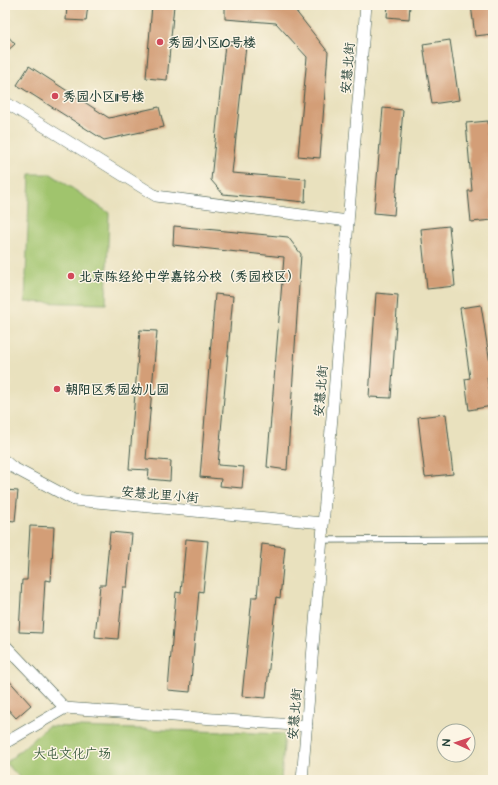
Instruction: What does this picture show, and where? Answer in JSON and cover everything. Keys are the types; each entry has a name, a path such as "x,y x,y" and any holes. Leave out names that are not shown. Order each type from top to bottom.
{"street":[{"name":"安慧北街","path":"302,780 366,5"},
{"path":"5,102 156,196 348,221"},
{"name":"安慧北里小街","path":"5,462 74,500 323,523"},
{"path":"5,645 65,708"},
{"path":"5,743 65,708 307,726"}],"lane":[{"path":"322,540 493,539"}],"green space":[{"path":"30,174 51,174 109,213 106,304 25,302"},
{"name":"大屯文化广场","path":"48,726 285,734 281,780 22,780 6,763"}],"building":[{"path":"67,5 88,5 86,21 66,20"},
{"name":"秀园小区10号楼","path":"152,5 174,5 167,80 146,78"},
{"path":"225,5 291,5 328,52 320,158 298,156 307,57 276,23 225,19"},
{"path":"388,5 410,5 409,19 387,17"},
{"path":"471,5 493,5 493,34 475,36"},
{"path":"5,33 15,44 5,53"},
{"path":"450,40 459,100 432,104 423,44"},
{"path":"225,44 246,46 232,173 306,179 305,202 223,194 211,180"},
{"name":"秀园小区11号楼","path":"29,66 109,118 159,107 164,127 104,140 17,85"},
{"path":"383,108 403,110 394,215 374,213"},
{"path":"488,121 493,175 493,189 491,190 493,220 471,222 468,191 472,191 466,123"},
{"path":"174,226 288,237 301,254 287,470 267,467 284,257 173,245"},
{"path":"449,226 455,286 427,289 421,229"},
{"path":"376,293 398,295 391,398 369,397"},
{"path":"215,294 233,296 218,465 244,467 242,488 220,486 221,479 200,477"},
{"path":"481,305 492,376 487,377 492,406 469,410 465,379 470,378 460,308"},
{"path":"140,330 157,331 146,459 171,461 170,481 148,479 149,470 129,469"},
{"path":"446,414 453,474 425,477 418,417"},
{"path":"5,490 18,491 15,521 5,520"},
{"path":"30,526 54,527 51,581 45,580 42,633 19,632 22,580 27,580"},
{"path":"110,532 132,534 127,587 123,587 118,639 95,637 100,585 105,585"},
{"path":"186,539 208,541 203,592 199,591 190,692 168,690 176,592 181,593"},
{"path":"262,544 285,547 280,598 276,597 266,698 242,696 252,597 257,597"},
{"path":"5,676 31,705 16,718 5,706"}],"place":[{"name":"秀园小区10号楼","path":"160,42"},
{"name":"秀园小区11号楼","path":"55,96"},
{"name":"北京陈经纶中学嘉铭分校（秀园校区）","path":"71,276"},
{"name":"朝阳区秀园幼儿园","path":"57,389"}]}
